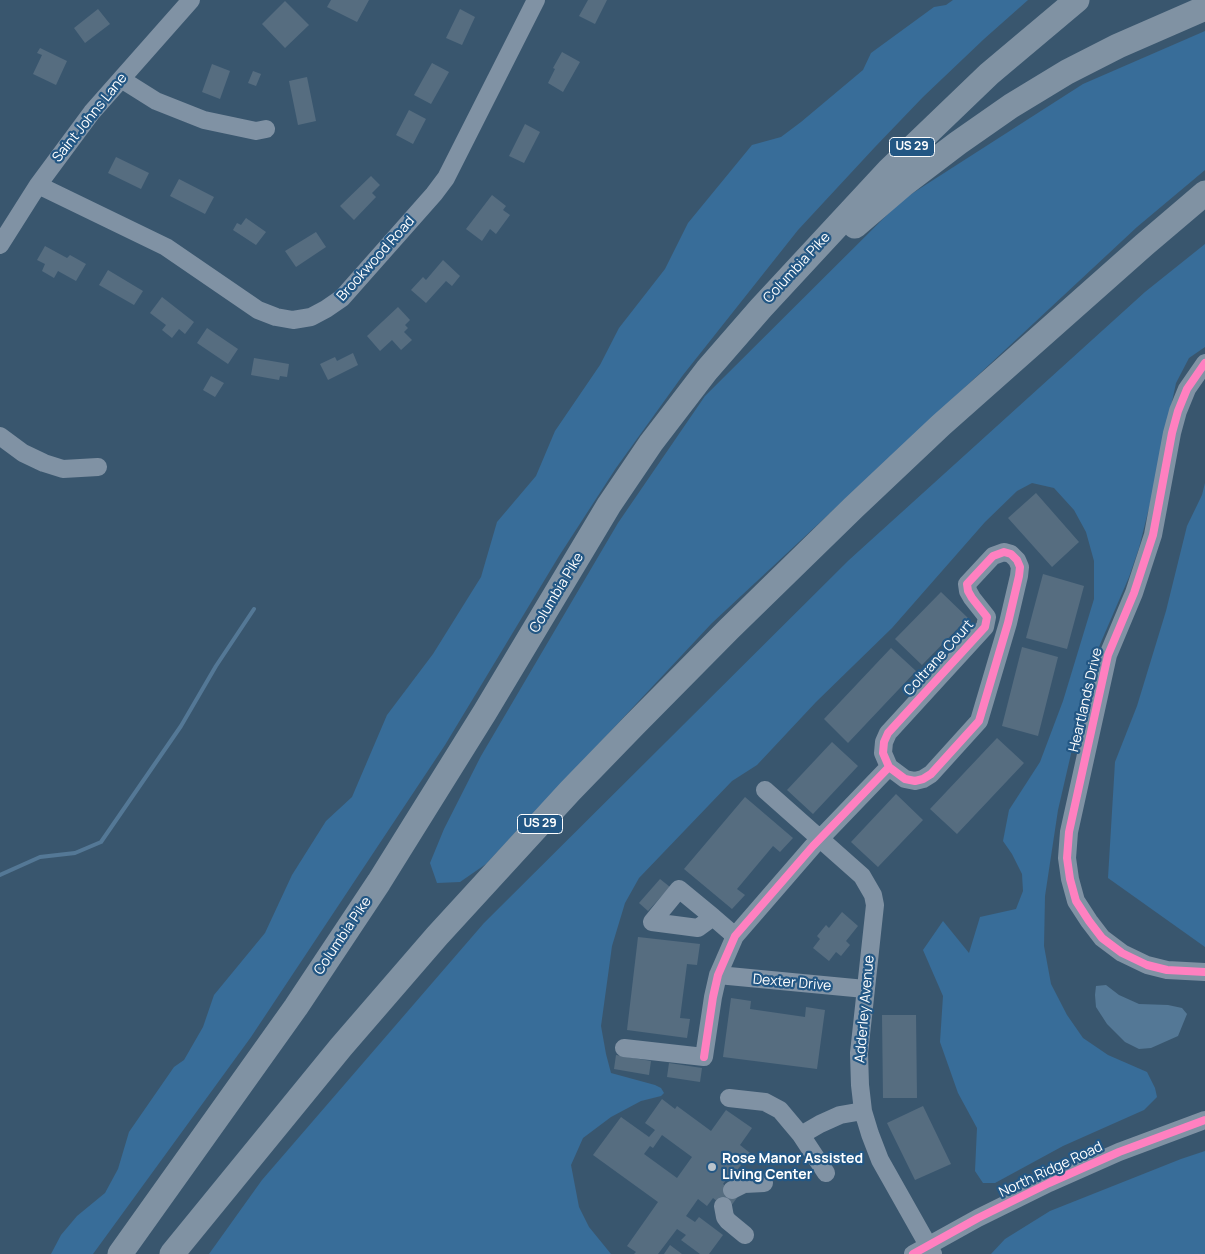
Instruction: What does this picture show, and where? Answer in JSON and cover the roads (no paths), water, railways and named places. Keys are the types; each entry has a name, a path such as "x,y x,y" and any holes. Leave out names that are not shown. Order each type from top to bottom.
{"highway":[{"path":"707,370 754,303 834,208 879,160 973,68 1050,0"},
{"name":"Columbia Pike","path":"120,1254 251,1070 379,882 485,712 609,505 651,443 707,370 761,308 889,170 989,74 1077,0"},
{"path":"761,308 904,184 1011,106 1067,72 1118,46 1205,8"},
{"name":"US 29","path":"172,1254 341,1047 430,944 570,791 722,636 941,425 1205,193"},
{"path":"1056,324 1205,216"}],"street":[{"name":"Saint Johns Lane","path":"0,246 38,185 92,112 191,0"},
{"name":"Brookwood Road","path":"38,185 166,247 258,310 276,317 293,320 311,317 342,298 446,178 536,0"},
{"path":"121,79 156,101 204,120 256,131 266,129"},
{"name":"Heartlands Drive","path":"1205,363 1187,389 1178,411 1172,433 1153,535 1134,593 1108,655 1070,832 1067,858 1076,901 1102,938 1122,954 1148,965 1168,970 1205,972"},
{"path":"0,436 23,453 44,463 63,469 98,467"},
{"name":"Coltrane Court","path":"1004,552 1011,554 1017,560 1020,567 1008,623 979,721 931,774 923,779 905,779 889,767 883,753 884,742 888,733 978,636 985,627 987,617 972,598 967,584 993,556 1004,552"},
{"path":"987,617 1008,623"},
{"path":"624,1048 704,1057 718,975 735,936 820,839 889,767"},
{"name":"Adderley Avenue","path":"765,790 862,876 873,894 875,905 858,1053 863,1111 880,1160 925,1251"},
{"path":"713,917 735,936"},
{"name":"Dexter Drive","path":"718,975 865,989"},
{"path":"729,1098 765,1102 780,1110 802,1135 826,1172"},
{"path":"802,1135 840,1115 863,1111"},
{"name":"North Ridge Road","path":"925,1251 978,1218 1049,1183 1119,1152 1205,1120"},
{"path":"732,1190 744,1184 764,1183"},
{"path":"723,1206 725,1217 728,1221 745,1234"}],"waterway":[{"path":"0,875 40,857 75,853 101,842 181,726 216,666 254,609"}],"place":[{"name":"Rose Manor Assisted Living Center","path":"712,1167"}]}
